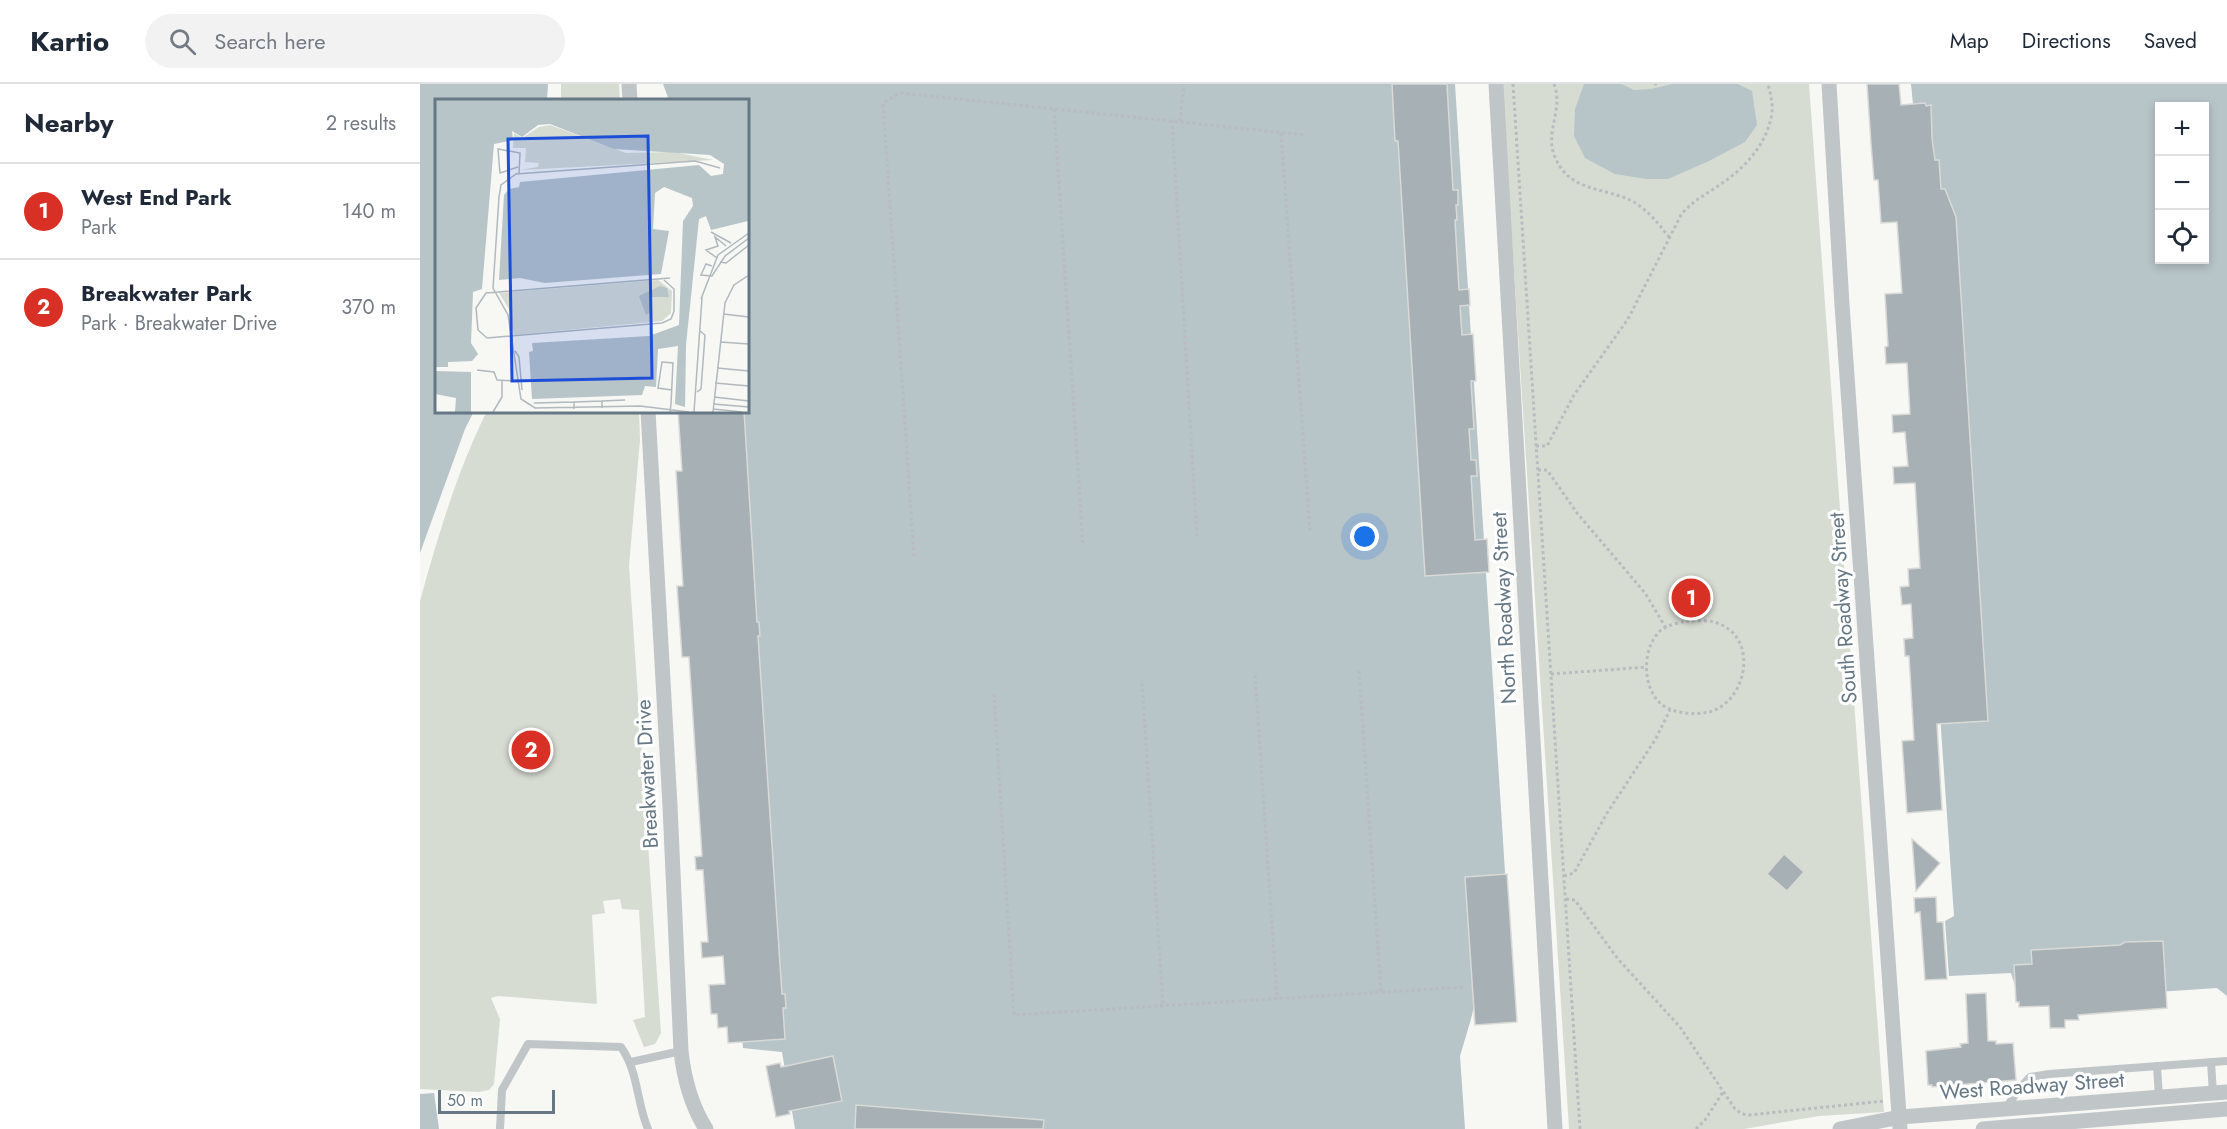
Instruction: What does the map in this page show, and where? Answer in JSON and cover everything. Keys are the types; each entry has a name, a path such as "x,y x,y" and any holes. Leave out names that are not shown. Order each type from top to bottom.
{"street":[{"path":"629,84 630,99"},
{"name":"North Roadway Street","path":"1496,84 1555,1129"},
{"name":"South Roadway Street","path":"1829,84 1843,316 1900,1123"},
{"name":"Breakwater Drive","path":"648,412 681,1051 683,1071 694,1111 706,1129"},
{"name":"West Roadway Street","path":"1840,1129 2004,1110 2220,1093"},
{"path":"1983,1129 2227,1109"}],"lane":[{"path":"500,1129 502,1090 528,1044 621,1047 631,1062 643,1117 648,1129"},
{"path":"631,1062 681,1051"},
{"path":"2004,1110 2030,1077 2227,1061"},
{"path":"2211,1062 2220,1093"},
{"path":"2157,1066 2159,1098"}],"path":[{"path":"1180,121 1184,84"},
{"path":"1513,84 1580,1129"},
{"path":"1554,84 1558,110 1551,144 1553,155 1562,171 1575,182 1588,188 1612,193 1639,205 1655,219 1669,237"},
{"path":"1536,446 1547,446 1574,395 1623,327 1669,237 1688,206 1736,174 1757,150 1770,123 1772,112 1768,84"},
{"path":"914,556 883,103 900,93 1306,135"},
{"path":"1054,109 1083,546"},
{"path":"1172,120 1197,538"},
{"path":"1281,133 1310,532"},
{"path":"1538,470 1547,470 1583,520 1645,593 1666,627"},
{"path":"1691,621 1711,621 1723,625 1733,634 1744,663 1738,689 1721,708 1702,713 1670,710 1654,695 1647,676 1648,652 1653,641 1666,627 1691,621"},
{"path":"1551,674 1647,667"},
{"path":"1359,670 1381,993"},
{"path":"1255,675 1277,999"},
{"path":"1142,683 1163,1006"},
{"path":"994,694 1014,1015 1465,987"},
{"path":"1564,876 1574,873 1607,813 1655,740 1670,710"},
{"path":"1566,899 1575,900 1618,959 1680,1027 1735,1109 1742,1114 1898,1099"},
{"path":"1696,1129 1705,1120 1723,1092"}],"shaded area":[{"path":"420,84 548,84 547,99 435,99 435,412 474,412 465,429 420,553"},
{"path":"561,84 619,84 620,99 561,99"},
{"path":"663,84 1455,84 1505,872 1471,1019 1460,1056 1465,1129 795,1129 782,1052 743,1048 700,412 748,412 748,99 669,99"},
{"path":"1502,84 1809,84 1884,1112 1819,1116 1744,1129 1569,1129"},
{"path":"1584,84 1622,84 1634,90 1672,84 1738,84 1752,91 1757,125 1745,142 1668,179 1646,179 1615,174 1585,158 1574,136 1575,109"},
{"path":"1911,84 2227,84 2227,996 2217,988 2020,1001 2011,973 1949,976 1945,921 1954,916 1941,729 1921,183"},
{"path":"487,412 639,412 640,440 629,566 661,1033 655,1044 644,1047 633,1020 645,1017 639,910 622,909 620,899 603,901 605,913 592,915 597,1004 498,996 491,998 500,1019 494,1084 489,1090 479,1092 420,1089 420,601 457,480"},
{"path":"434,1093 439,1129 420,1129 420,1094"}],"building":[{"path":"1392,84 1447,84 1453,190 1458,190 1457,220 1455,220 1459,290 1469,289 1470,305 1460,306 1462,335 1473,334 1476,381 1471,381 1474,429 1469,429 1471,460 1476,460 1477,476 1471,476 1475,540 1487,539 1489,572 1425,576 1398,141 1395,141"},
{"path":"1867,84 1899,84 1901,105 1925,103 1926,106 1931,105 1932,138 1935,160 1939,160 1941,189 1945,189 1956,217 1988,721 1937,724 1942,810 1907,813 1902,741 1914,740 1909,656 1905,656 1904,639 1913,638 1911,604 1902,605 1900,587 1909,586 1908,569 1920,568 1915,483 1894,484 1893,467 1908,466 1905,432 1893,433 1892,415 1910,414 1907,363 1886,364 1885,347 1888,346 1885,294 1902,293 1897,222 1881,223 1878,180 1874,180"},
{"path":"678,412 744,412 782,994 785,994 786,1008 783,1008 785,1039 728,1043 727,1027 718,1028 717,1014 711,1014 709,985 725,984 723,956 702,958 701,942 708,942 703,870 696,870 695,857 702,856 689,657 682,657 677,586 683,586 676,471 682,471"},
{"path":"1912,839 1940,863 1916,891"},
{"path":"1784,854 1804,872 1787,891 1767,874"},
{"path":"1507,874 1517,1022 1475,1025 1465,877"},
{"path":"1936,897 1937,922 1943,922 1947,979 1925,980 1920,912 1915,913 1914,898"},
{"path":"2163,941 2167,1008 2078,1015 2079,1020 2065,1020 2065,1028 2050,1028 2049,1006 2019,1007 2019,1002 2016,1002 2014,965 2032,964 2031,950"},
{"path":"1986,993 1988,1041 1996,1041 1996,1044 2013,1043 2016,1080 1932,1087 1928,1085 1926,1051 1961,1047 1960,1044 1968,1043 1966,994"},
{"path":"833,1056 842,1101 789,1111 790,1114 776,1117 766,1066 780,1063 781,1067"},
{"path":"856,1105 1044,1120 1043,1129 855,1129"}],"place":[{"name":"West End Park","path":"1691,598"},
{"name":"Breakwater Park","path":"531,750"}]}
